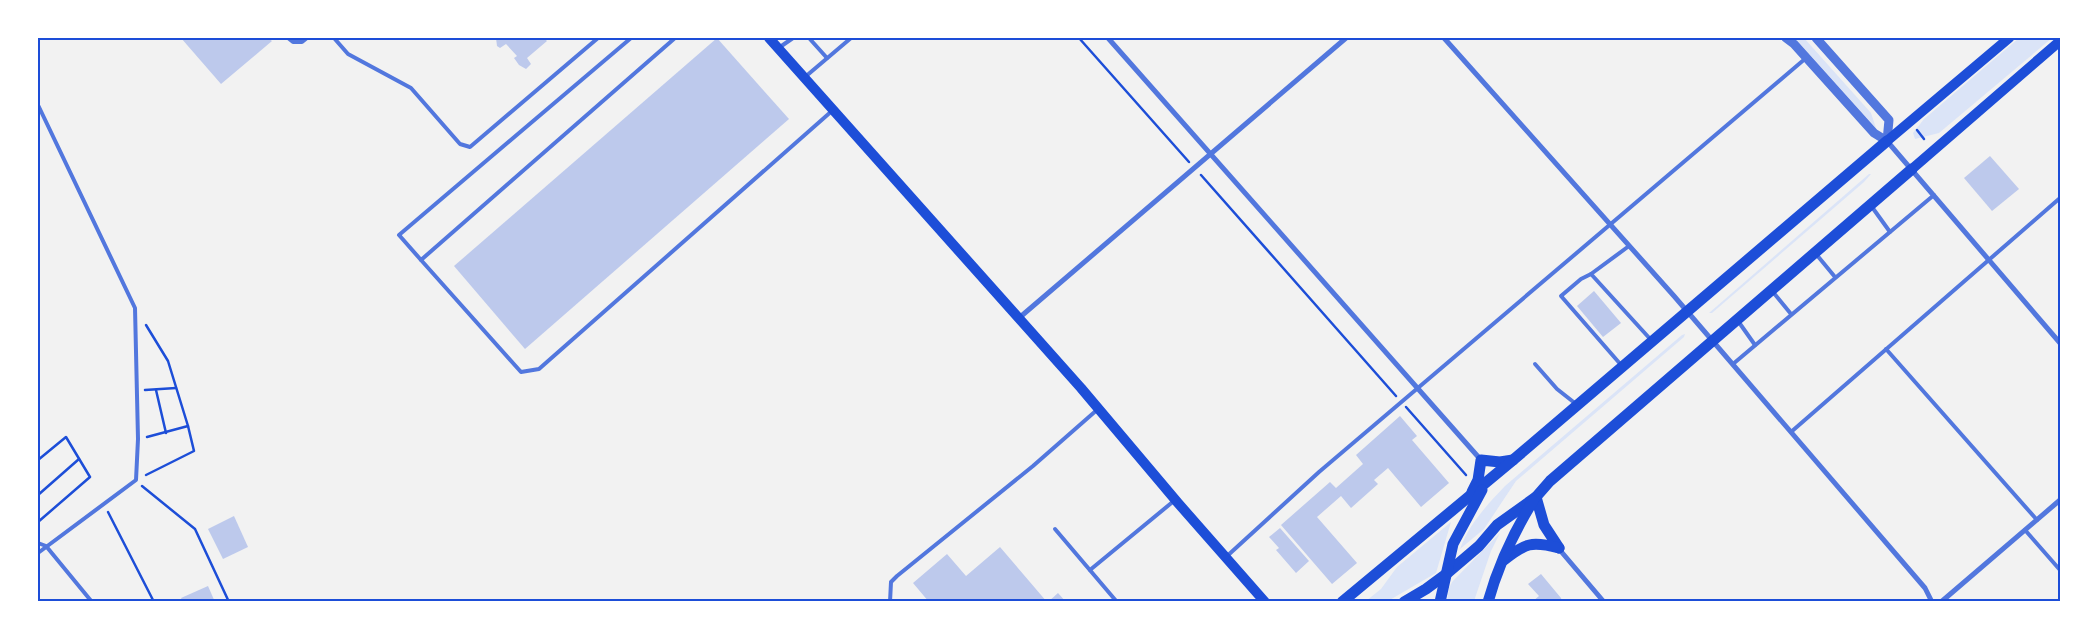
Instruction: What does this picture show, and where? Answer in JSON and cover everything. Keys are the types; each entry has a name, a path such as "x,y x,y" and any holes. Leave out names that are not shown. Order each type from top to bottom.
{"main road":[{"path":"768,38 1019,318 1264,602"},
{"path":"1342,602 1472,490 1487,482 1578,405 2008,38"},
{"path":"1488,602 1517,527 1536,497 1550,481 2060,41"},
{"path":"1472,490 1479,476 1481,460 1500,462 1513,460"},
{"path":"1440,602 1453,544 1487,482"},
{"path":"1536,497 1544,525 1559,548"},
{"path":"1404,602 1445,576 1479,546 1497,524 1536,497"},
{"path":"1503,560 1526,544 1542,544 1559,548"}],"street":[{"path":"1108,38 1481,460"},
{"path":"1019,318 1346,38"},
{"path":"1444,38 1733,364 1924,588 1932,602"},
{"path":"1786,38 1874,133 1887,141 2060,343"},
{"path":"1822,39 1889,120 1887,141"},
{"path":"1940,602 2060,500"},
{"path":"1559,548 1604,602"}],"lane":[{"path":"288,38 292,42 302,42 307,38"},
{"path":"334,38 348,54 411,88 460,144 470,147 598,38"},
{"path":"631,38 399,235 522,372 539,369 833,110"},
{"path":"420,260 675,38"},
{"path":"779,49 792,38"},
{"path":"809,38 827,58"},
{"path":"804,78 851,38"},
{"path":"1226,558 1319,472 1806,58"},
{"path":"38,105 135,308 138,439 136,480 38,553"},
{"path":"1733,364 1934,195"},
{"path":"1791,432 2060,198"},
{"path":"1870,205 1890,232"},
{"path":"1622,366 1561,296 1581,279 1591,274 1629,246"},
{"path":"1815,253 1835,277"},
{"path":"1591,274 1652,341"},
{"path":"1772,290 1791,314"},
{"path":"1737,320 1755,345"},
{"path":"1886,349 2037,520"},
{"path":"1535,364 1557,389 1578,405"},
{"path":"890,602 891,582 897,576 1033,466 1098,409"},
{"path":"1090,570 1175,500"},
{"path":"1055,529 1117,602"},
{"path":"2026,530 2060,570"},
{"path":"38,543 46,546 92,602"}],"path":[{"path":"1079,38 1402,402 1472,490"},
{"path":"1914,127 1924,138"},
{"path":"135,308 168,361 194,452 136,480 195,528 230,602"},
{"path":"137,390 176,388"},
{"path":"156,390 166,433"},
{"path":"138,439 188,426"},
{"path":"38,460 66,437 90,477 38,522"},
{"path":"38,495 79,459"},
{"path":"103,504 154,602"}],"shaded area":[{"path":"1795,38 1804,38 1871,113 1876,128"},
{"path":"2019,38 2052,38 1939,133 1915,139 1913,133 1924,119"},
{"path":"1871,174 1864,182 1712,313 1709,313"},
{"path":"1685,334 1684,337 1516,481 1484,529 1460,549 1473,523 1505,486"},
{"path":"1451,522 1436,573 1388,601 1366,601 1381,589 1397,567"},
{"path":"1500,533 1491,551 1474,601 1447,601 1452,582"}],"building":[{"path":"181,38 268,38 272,41 221,84"},
{"path":"496,38 548,38 527,58 531,64 526,69 519,65 514,58 517,56 506,44 500,48 497,46"},
{"path":"717,38 789,119 525,349 454,266"},
{"path":"1990,156 2019,189 1992,211 1964,178"},
{"path":"1594,291 1621,323 1603,337 1577,306"},
{"path":"1400,416 1417,436 1412,440 1449,483 1421,507 1388,468 1374,480 1378,484 1351,508 1341,496 1317,517 1357,563 1332,584 1281,525 1330,482 1336,488 1363,464 1356,455"},
{"path":"234,516 248,547 223,559 208,529"},
{"path":"1280,528 1309,561 1296,573 1276,550 1279,548 1269,537"},
{"path":"1000,547 1047,602 929,602 913,583 947,554 966,576"},
{"path":"1541,574 1561,598 1562,602 1532,602 1539,596 1528,584"},
{"path":"208,586 215,602 183,602 181,598"},
{"path":"1058,593 1066,602 1048,602"}]}
